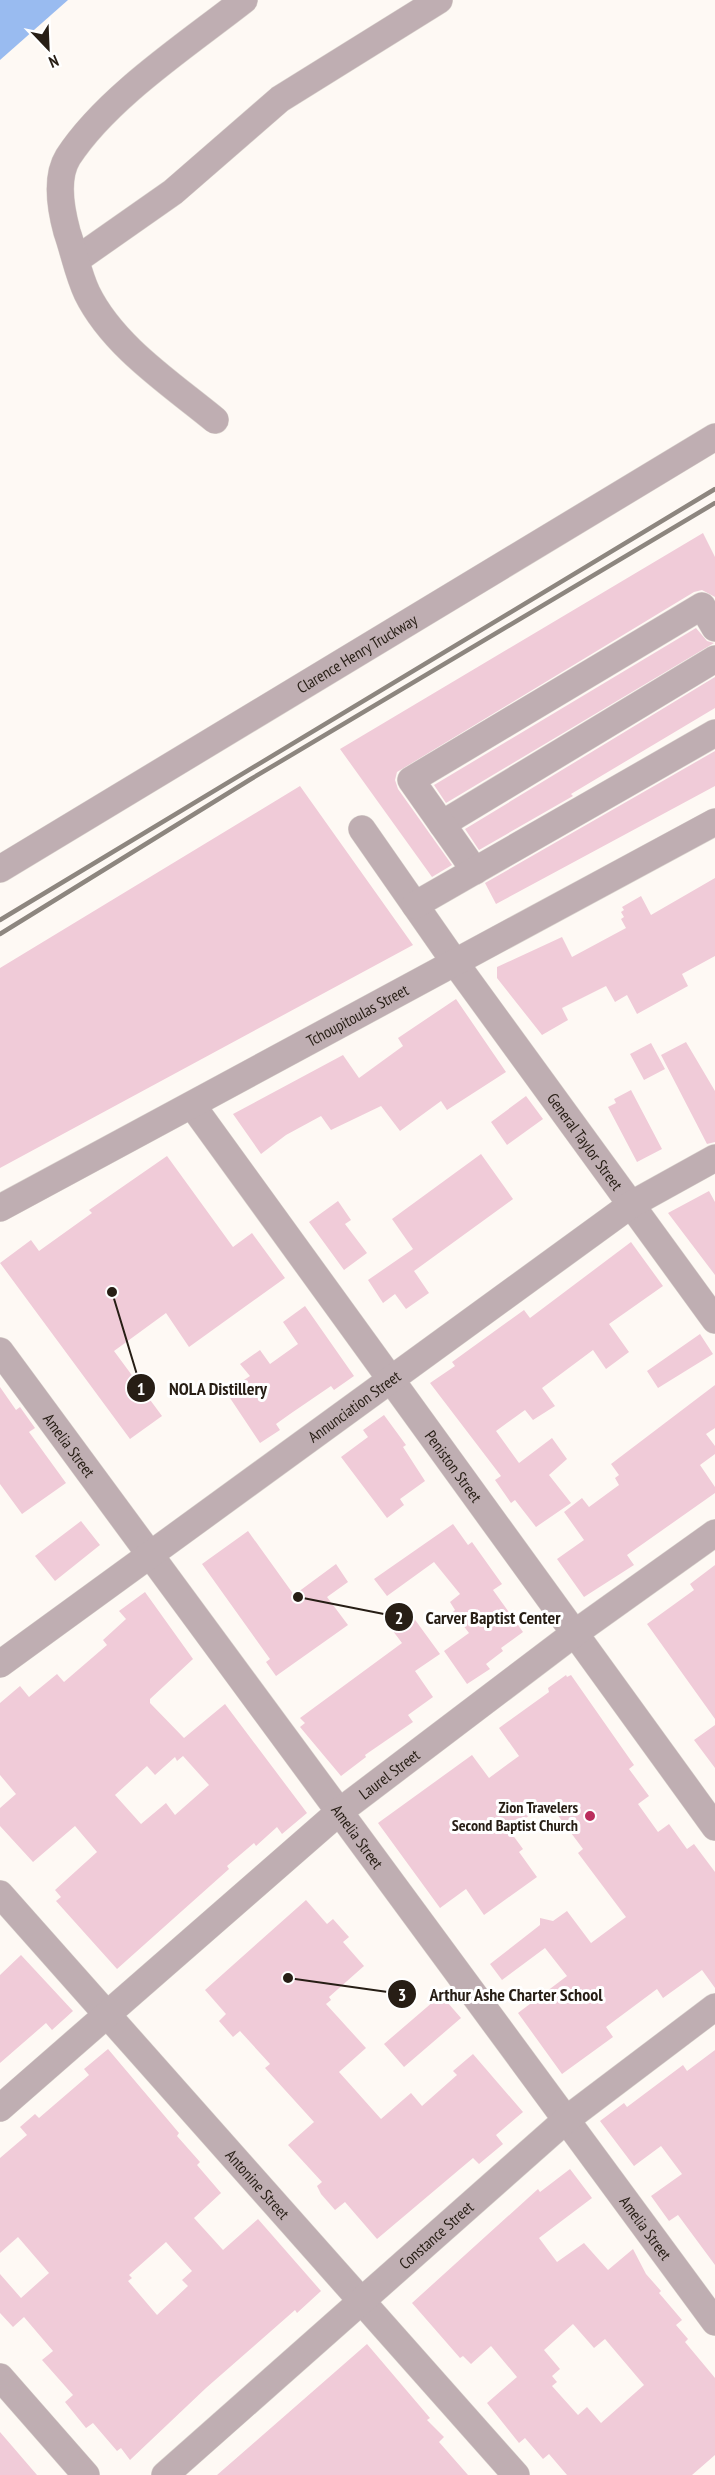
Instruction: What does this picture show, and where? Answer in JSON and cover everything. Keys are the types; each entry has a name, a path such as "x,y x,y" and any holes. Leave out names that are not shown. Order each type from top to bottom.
{"street":[{"path":"215,420 140,358 105,322 86,292 64,221 60,188 67,159 93,125 146,77 244,0"},
{"path":"76,260 173,192 280,99 439,0"},
{"name":"Clarence Henry Truckway","path":"0,868 715,437"},
{"path":"475,871 411,780 702,606 715,628"},
{"path":"442,824 715,658"},
{"path":"415,905 715,733"},
{"name":"Tchoupitoulas Street","path":"0,1208 456,964 715,822"},
{"name":"General Taylor Street","path":"362,829 456,964 715,1320"},
{"name":"Peniston Street","path":"192,1105 715,1827"},
{"name":"Annunciation Street","path":"0,1664 632,1204 715,1158"},
{"name":"Amelia Street","path":"0,1351 147,1555 567,2119 715,2322"},
{"name":"Laurel Street","path":"0,2108 339,1812 575,1633 715,1533"},
{"name":"Antonine Street","path":"0,1894 516,2475"},
{"name":"Constance Street","path":"165,2475 567,2119 715,2007"},
{"path":"0,2377 86,2475"}],"water":[{"path":"0,0 68,0 0,60"}],"building":[{"path":"703,533 715,557 715,597 702,590 694,592 397,772 395,780 398,789 452,865 432,877 340,749"},
{"path":"696,628 707,641 714,643 446,803 434,785"},
{"path":"715,677 715,708 571,794 573,796 479,850 465,829"},
{"path":"715,751 715,786 496,904 485,883"},
{"path":"300,786 413,945 0,1168 0,968"},
{"path":"715,878 715,956 682,974 688,986 637,1014 627,995 615,1002 606,986 562,1008 568,1020 542,1035 497,978 497,967 562,937 572,957 626,928 621,919 624,917 621,912 624,910 622,907 641,896 651,915"},
{"path":"456,999 506,1072 447,1110 441,1101 400,1131 381,1106 331,1130 321,1116 286,1135 261,1154 233,1114 343,1055 359,1078 403,1046 398,1038"},
{"path":"686,1042 715,1091 715,1142 707,1144 661,1055"},
{"path":"651,1043 665,1069 644,1080 630,1054"},
{"path":"631,1090 662,1149 637,1162 608,1107 616,1103 614,1099"},
{"path":"526,1096 543,1119 507,1145 491,1122"},
{"path":"481,1154 513,1199 414,1271 429,1293 406,1309 395,1294 383,1303 368,1280 413,1249 392,1219"},
{"path":"167,1156 233,1247 252,1233 285,1278 189,1347 166,1313 114,1351 162,1416 130,1439 0,1263 31,1240 39,1251 92,1213 89,1210"},
{"path":"709,1191 715,1202 715,1275 668,1213"},
{"path":"338,1201 351,1220 345,1224 367,1253 344,1270 309,1222"},
{"path":"631,1242 663,1286 609,1324 629,1352 606,1369 593,1350 542,1388 555,1406 533,1420 525,1410 496,1431 519,1463 552,1438 567,1459 549,1475 571,1503 536,1527 515,1500 511,1503 495,1480 501,1476 430,1383 455,1366 452,1362 524,1310 530,1318"},
{"path":"305,1306 354,1376 334,1390 331,1386 290,1414 276,1424 280,1430 260,1443 226,1392 250,1376 240,1364 260,1350 270,1364 298,1344 283,1322"},
{"path":"700,1334 713,1354 658,1388 647,1371"},
{"path":"715,1385 715,1428 706,1434 715,1446 715,1454 700,1465 715,1487 715,1493 627,1555 634,1565 584,1597 557,1559 584,1540 564,1512 582,1498 589,1507 619,1485 615,1478 619,1475 611,1464"},
{"path":"0,1387 16,1410 20,1407 35,1428 29,1432 66,1483 22,1514 0,1484"},
{"path":"384,1415 406,1445 403,1447 425,1481 400,1499 404,1505 387,1518 341,1457 368,1437 363,1430"},
{"path":"81,1521 100,1545 55,1581 35,1556"},
{"path":"453,1524 468,1545 472,1542 502,1584 493,1590 523,1632 501,1648 503,1651 486,1664 490,1669 467,1684 444,1651 469,1633 453,1612 455,1610 450,1602 460,1594 434,1562 387,1596 374,1579"},
{"path":"248,1531 294,1595 336,1564 348,1582 327,1597 348,1625 276,1676 266,1662 270,1659 202,1564"},
{"path":"715,1565 715,1719 647,1624 694,1590 690,1584"},
{"path":"145,1592 193,1659 150,1699 150,1703 184,1738 225,1704 307,1813 282,1834 277,1827 256,1846 254,1843 227,1866 229,1869 117,1969 56,1901 61,1897 55,1890 97,1852 75,1826 33,1862 0,1826 0,1808 16,1794 0,1775 0,1703 20,1686 29,1697 57,1674 64,1682 107,1645 103,1640 126,1619 119,1611","holes":["183,1756 209,1785 175,1815 166,1803 141,1824 115,1795 147,1766 155,1775 175,1757 177,1761"]},
{"path":"413,1617 440,1654 415,1671 433,1697 408,1715 413,1722 365,1755 366,1757 341,1776 300,1727 305,1723 300,1718 402,1643 393,1631"},
{"path":"566,1675 567,1677 571,1675 634,1765 629,1769 649,1796 638,1804 658,1832 669,1824 687,1849 694,1844 715,1872 715,1988 702,1970 663,1998 657,1989 606,2027 613,2037 562,2074 518,2013 567,1976 545,1948 502,1980 490,1964 540,1925 540,1918 553,1921 567,1911 591,1943 626,1917 578,1853 583,1849 548,1802 509,1830 523,1849 519,1852 537,1877 484,1915 466,1889 440,1908 378,1823 472,1755 489,1778 519,1756 499,1728 549,1692 548,1688"},
{"path":"715,1725 715,1768 694,1740"},
{"path":"306,1900 327,1924 333,1919 349,1937 343,1942 364,1966 329,1997 331,2000 326,2004 366,2048 339,2072 381,2119 411,2093 422,2106 457,2075 453,2071 473,2054 523,2112 496,2135 503,2144 479,2164 473,2158 377,2239 345,2202 335,2210 321,2194 317,2186 322,2182 288,2145 314,2122 265,2068 270,2064 240,2031 233,2037 219,2021 226,2014 205,1990"},
{"path":"21,1955 73,2011 52,2030 46,2023 0,2063 0,1975"},
{"path":"441,1995 461,2018 404,2067 384,2044"},
{"path":"108,2049 179,2133 177,2136 200,2162 197,2165 221,2193 194,2218 223,2250 258,2219 321,2291 297,2313 295,2310 206,2388 130,2460 121,2448 117,2451 93,2423 86,2428 65,2402 73,2395 42,2360 53,2351 24,2317 13,2327 0,2313 0,2274 21,2298 49,2273 18,2237 0,2253 0,2158 27,2135 20,2127 35,2114 39,2118 89,2075 84,2069","holes":["166,2242 192,2271 182,2280 188,2286 157,2315 128,2281 132,2278 129,2275"]},
{"path":"715,2050 715,2265 678,2215 669,2221 651,2196 682,2174 661,2146 634,2166 600,2121 624,2103 627,2107 683,2065 687,2071"},
{"path":"570,2169 592,2198 539,2238 557,2262 584,2243 608,2270 633,2249 646,2274 661,2291 659,2293 682,2320 676,2325 688,2339 685,2342 715,2378 715,2455 692,2475 567,2475 549,2454 543,2459 525,2438 519,2443 487,2403 517,2377 491,2346 471,2364 463,2356 460,2358 412,2303 538,2189 540,2192","holes":["573,2324 594,2348 605,2339 644,2385 601,2423 587,2407 578,2415 552,2386 557,2382 552,2376 560,2369 544,2350"]},
{"path":"367,2344 430,2418 427,2420 444,2437 439,2442 468,2475 217,2475"},
{"path":"0,2432 37,2475 0,2475"}],"railway":[{"path":"0,920 715,489"},
{"path":"0,934 251,779 715,503"}],"place":[{"name":"NOLA Distillery","path":"112,1292"},
{"name":"Carver Baptist Center","path":"298,1597"},
{"name":"Zion Travelers Second Baptist Church","path":"590,1816"},
{"name":"Arthur Ashe Charter School","path":"288,1978"}]}
